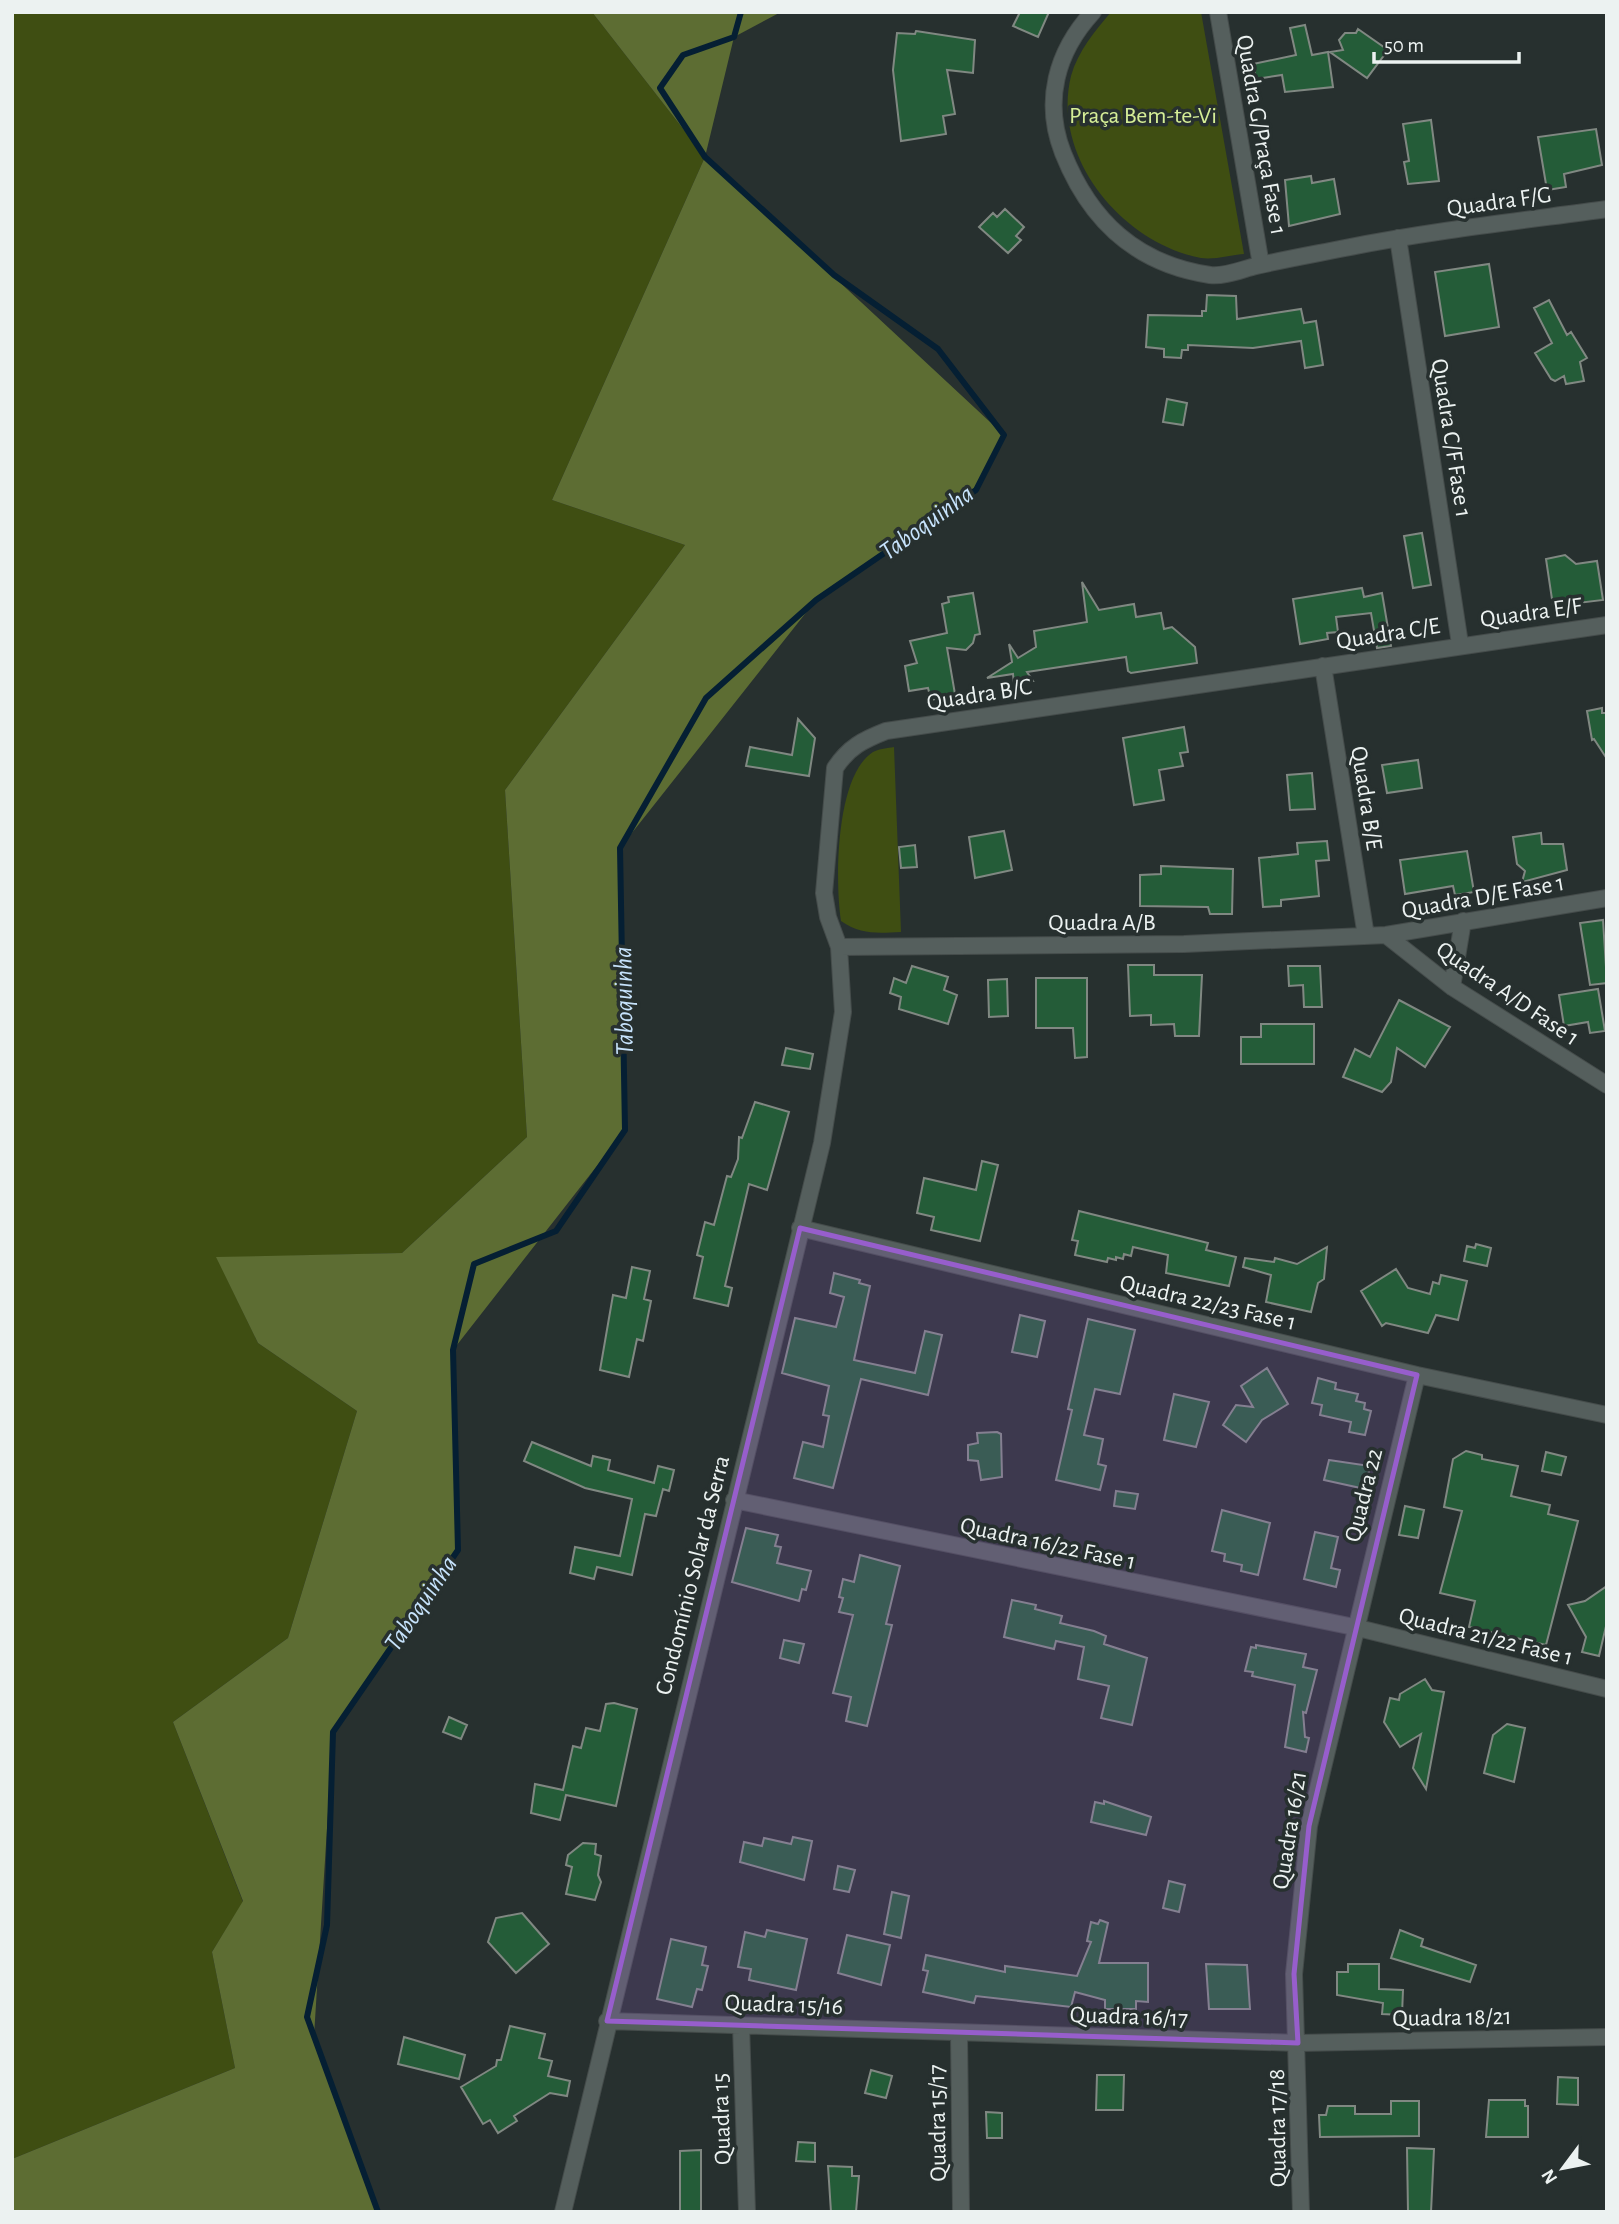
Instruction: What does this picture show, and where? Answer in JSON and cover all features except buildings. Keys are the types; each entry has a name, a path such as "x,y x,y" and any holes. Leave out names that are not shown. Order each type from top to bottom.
{"street":[{"name":"Quadra F/G","path":"1093,12 1080,26 1063,59 1052,98 1057,138 1072,177 1116,236 1142,254 1213,275 1398,238 1607,209"},
{"name":"Quadra G/Praça Fase 1","path":"1218,12 1261,265"},
{"name":"Quadra C/F Fase 1","path":"1398,238 1460,644"},
{"name":"Quadra E/F","path":"1460,644 1607,625"},
{"name":"Quadra C/E","path":"1324,666 1460,644"},
{"name":"Quadra B/E","path":"1324,666 1366,936"},
{"name":"Quadra B/C","path":"839,947 828,918 824,893 832,794 835,768 844,754 858,742 886,731 1324,666"},
{"name":"Quadra D/E Fase 1","path":"1366,936 1607,898"},
{"path":"1452,987 1463,921"},
{"name":"Quadra A/D Fase 1","path":"1385,935 1452,987 1607,1085"},
{"name":"Quadra A/B","path":"839,947 1184,944 1366,936"},
{"name":"Condomínio Solar da Serra","path":"563,2212 607,2021 822,1143 843,1012 839,947"},
{"name":"Quadra 22/23 Fase 1","path":"800,1228 1417,1375 1607,1416"},
{"name":"Quadra 22","path":"1354,1627 1417,1375"},
{"name":"Quadra 16/22 Fase 1","path":"734,1500 1354,1627"},
{"name":"Quadra 21/22 Fase 1","path":"1354,1627 1607,1689"},
{"name":"Quadra 16/21","path":"1298,2043 1294,1973 1308,1826 1354,1627"},
{"name":"Quadra 15/16","path":"607,2021 959,2034"},
{"name":"Quadra 15","path":"741,2025 747,2212"},
{"name":"Quadra 16/17","path":"959,2034 1298,2043"},
{"name":"Quadra 15/17","path":"959,2034 961,2212"},
{"name":"Quadra 18/21","path":"1298,2043 1607,2037"},
{"name":"Quadra 17/18","path":"1298,2043 1301,2212"}],"highlighted area":[{"path":"800,1228 1417,1375 1309,1826 1294,1974 1298,2043 607,2021"}],"green space":[{"path":"12,12 592,12 705,157 552,500 685,545 505,790 527,1137 402,1253 217,1258 258,1343 357,1411 288,1638 173,1722 243,1902 212,1952 235,2068 12,2159"},
{"path":"592,12 781,12 734,37 705,157"},
{"name":"Praça Bem-te-Vi","path":"1111,12 1201,12 1244,254 1201,258 1172,249 1145,235 1120,215 1099,192 1083,165 1072,136 1068,106 1071,76 1093,34"},
{"path":"705,157 1004,435 976,490 816,600 620,848 625,1130 453,1350 458,1550 333,1732 314,2036 378,2212 12,2212 12,2159 235,2068 212,1952 243,1901 173,1722 288,1638 357,1411 258,1343 216,1257 402,1253 527,1137 505,790 685,545 552,500"},
{"path":"894,747 901,932 870,932 848,926 841,921 838,882 840,831 851,783 860,765 873,752"}],"waterway":[{"name":"Taboquinha","path":"378,2212 307,2017 327,1925 333,1732 458,1550 453,1350 474,1264 556,1231 625,1130 620,848 706,698 816,600 976,490 1004,435 938,349 834,275 705,157 660,88 683,55 734,37 741,12"}]}
